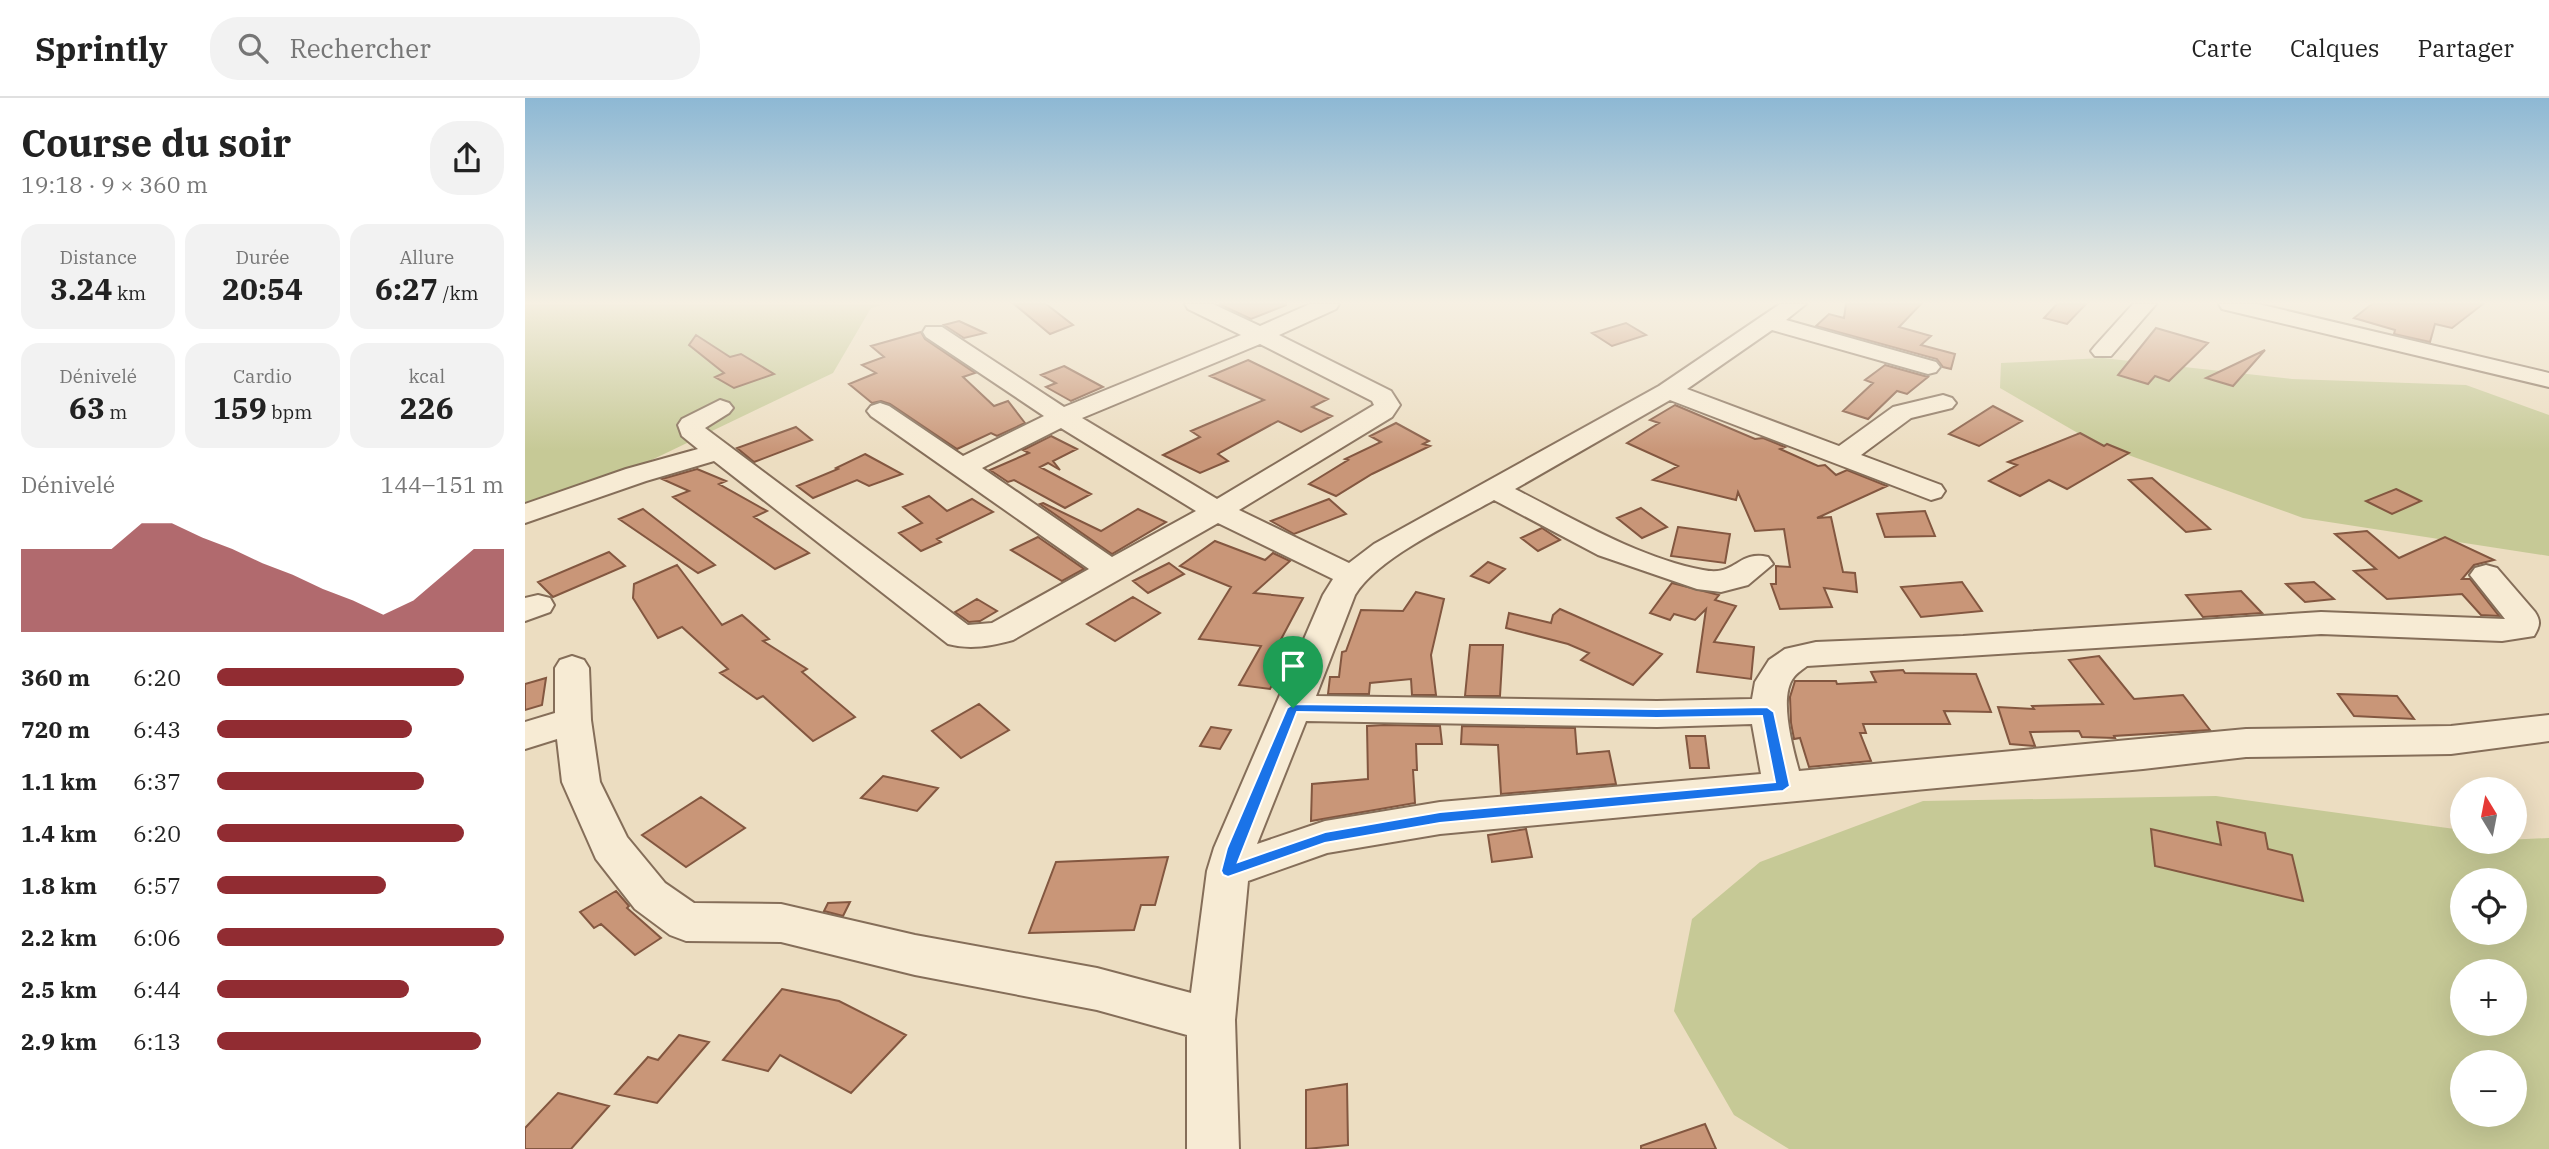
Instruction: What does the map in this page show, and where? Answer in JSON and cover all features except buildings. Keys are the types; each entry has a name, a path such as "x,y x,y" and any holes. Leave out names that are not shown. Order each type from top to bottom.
{"street":[{"path":"966,353 1062,417 1217,511 1351,576"},
{"path":"961,468 1062,417 1217,353"},
{"path":"720,408 691,425 691,430 960,636 980,636 1001,632 1112,571 1383,412 1387,405 1382,396 1295,353"},
{"path":"1213,1149 1211,1020 1228,871 1234,848 1339,595 1351,576 1385,550 1668,391 1723,353"},
{"path":"1895,353 1928,367"},
{"path":"2436,353 2549,380"},
{"path":"1668,391 1931,491"},
{"path":"1843,456 1902,412 1943,404"},
{"path":"880,411 1112,571"},
{"path":"525,514 636,475 720,451"},
{"path":"1494,489 1609,549 1697,579 1721,582 1737,578 1757,564"},
{"path":"1783,786 1767,712 1771,688 1779,672 1793,658 1816,653 1963,647 2322,623 2502,630 2522,628 2523,619 2486,575"},
{"path":"572,668 573,720 581,782 611,847 650,896 686,922 781,923 915,956 1097,989 1211,1020"},
{"path":"1293,708 1767,712"},
{"path":"525,736 573,720"},
{"path":"1228,871 1325,837 1440,818 2143,755 2246,743 2451,740 2549,728"}],"green space":[{"path":"525,353 845,353 833,373 562,503 525,511"},
{"path":"2103,358 2292,379 2466,385 2549,415 2549,556 2303,518 2095,443 2000,388 2001,363"},
{"path":"2216,796 2450,828 2450,854 2527,854 2527,839 2549,838 2549,1149 1789,1149 1734,1115 1674,1011 1692,919 1760,862 1923,801"}],"route":[{"path":"1293,708 1767,712 1783,786 1440,818 1325,837 1228,871 1234,848 1293,708"}]}
